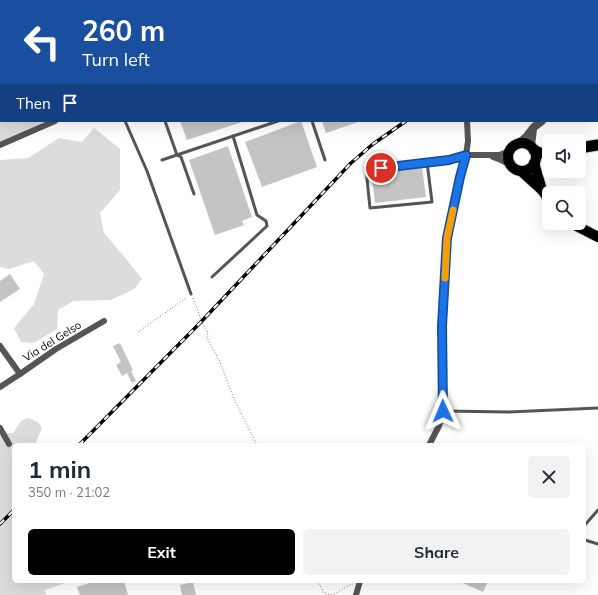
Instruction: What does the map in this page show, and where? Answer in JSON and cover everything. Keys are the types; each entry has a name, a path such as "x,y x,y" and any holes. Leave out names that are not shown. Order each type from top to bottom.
{"highway":[{"path":"586,147 598,145"},
{"path":"532,148 542,152"}],"main road":[{"path":"521,171 529,169 534,163 536,156 532,148 524,144 514,148 509,158 511,165 517,170 521,171 542,190"},
{"path":"534,163 542,190"},
{"path":"584,230 598,237"}],"street":[{"path":"0,145 53,122"},
{"path":"430,443 439,426 443,411 442,326 447,238 466,155 468,141 467,122"},
{"path":"466,155 499,155 514,148 541,122"},
{"path":"532,148 534,127"},
{"path":"488,156 511,165"},
{"name":"Via del Gelso","path":"0,346 20,374 56,349 104,321"},
{"path":"0,387 20,374"},
{"path":"0,428 9,444"},
{"path":"356,595 360,583"}],"lane":[{"path":"124,122 147,170 191,294"},
{"path":"166,122 177,155 181,157 194,194"},
{"path":"162,160 275,122"},
{"path":"312,122 325,160"},
{"path":"212,277 267,226 263,217 257,215 232,136"},
{"path":"427,162 432,202 370,208 366,169 427,162 449,160 466,155"},
{"path":"443,411 509,412 598,408"},
{"path":"586,524 598,510"},
{"path":"586,540 598,544"}],"path":[{"path":"138,332 191,294 204,327 208,332 207,338 220,362 234,399 256,443"},
{"path":"319,583 324,593 331,595 348,585 356,583"}],"shaded area":[{"path":"0,122 45,122 0,142"},
{"path":"94,128 120,149 120,190 100,213 104,233 142,279 134,289 111,300 73,301 58,310 57,329 34,343 21,342 14,328 34,304 44,274 34,261 9,269 0,267 0,160 28,158 59,138 82,142"},
{"path":"29,418 38,422 42,428 36,443 12,443 12,583 65,583 45,590 46,595 0,595 0,428 6,433 13,433 22,420"}],"building":[{"path":"180,122 242,122 187,140"},
{"path":"301,122 317,167 262,187 245,142"},
{"path":"322,122 358,122 326,133"},
{"path":"228,146 252,217 242,221 244,225 215,235 189,160"},
{"path":"422,167 426,197 375,203 371,172"},
{"path":"10,274 20,289 0,302 0,281"},
{"path":"120,343 133,370 131,371 136,381 132,383 127,373 122,376 116,365 121,362 113,346"},
{"path":"90,583 125,583 128,595 80,595 77,587"},
{"path":"193,583 196,595 182,595 180,585"},
{"path":"463,583 487,583 483,592"}],"railway":[{"path":"81,443 199,324 351,163 373,144 405,122"},
{"path":"0,524 12,512"}],"slow traffic":[{"path":"445,278 447,238 453,210"}],"route":[{"path":"381,168 449,160 466,155 447,238 442,326 443,411"}]}
